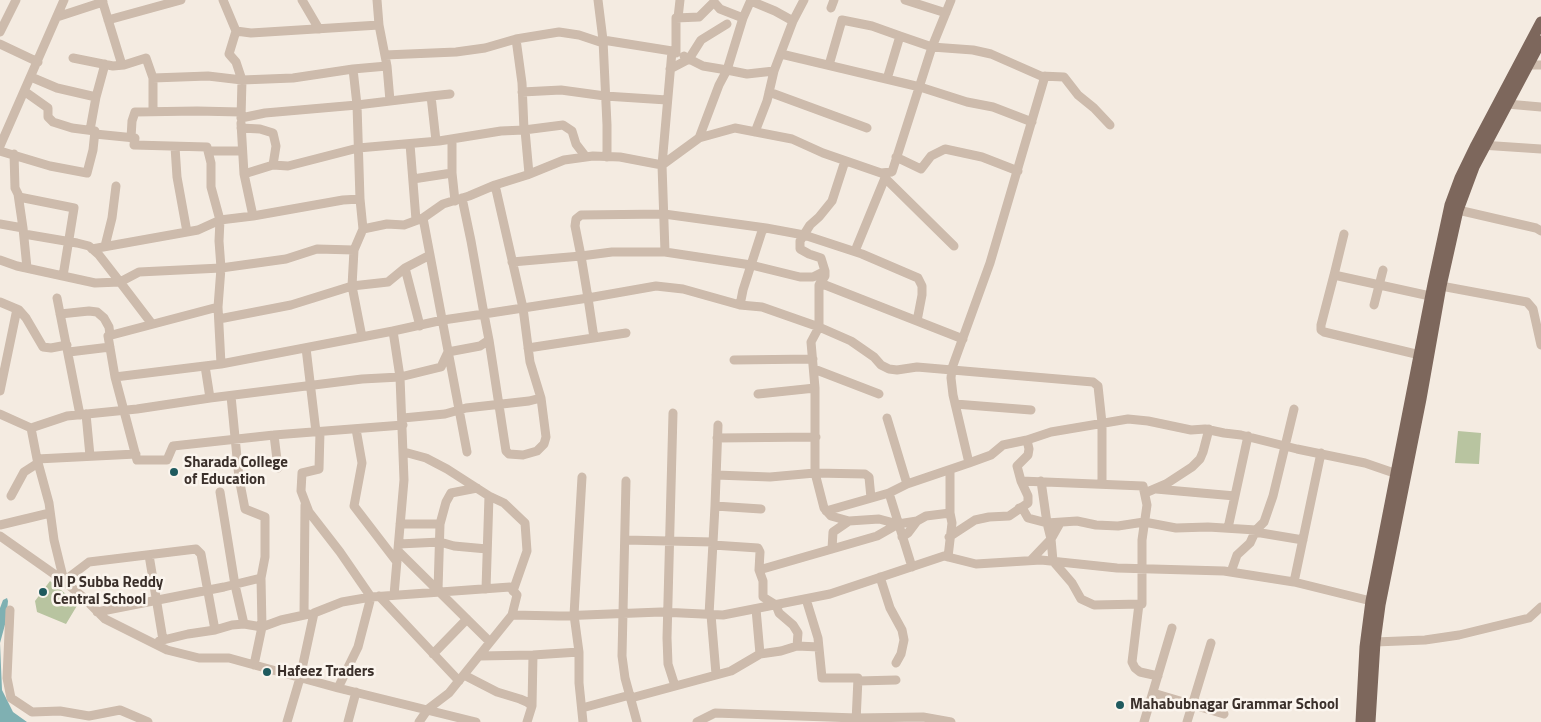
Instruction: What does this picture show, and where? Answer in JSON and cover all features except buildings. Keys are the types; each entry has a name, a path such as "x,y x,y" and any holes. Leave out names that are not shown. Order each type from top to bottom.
{"main road":[{"path":"1480,145 1507,104 1541,22"},
{"path":"1361,722 1365,647 1371,601 1430,296 1454,208 1464,189 1480,145 1523,65 1541,41"},
{"path":"1370,722 1375,642 1387,566 1421,399 1454,208"}],"street":[{"path":"0,146 64,0"},
{"path":"108,20 181,0"},
{"path":"223,0 236,31 228,54 236,62 242,80 242,151 244,174 253,216"},
{"path":"302,0 319,29"},
{"path":"377,0 390,101"},
{"path":"598,0 603,42 607,157"},
{"path":"665,252 662,166 670,69 674,52 676,18 678,18 680,0"},
{"path":"755,132 774,71 793,21 804,0"},
{"path":"905,0 946,13"},
{"path":"856,251 886,175 892,172 932,47 951,0"},
{"path":"0,32 15,1"},
{"path":"57,17 102,1 122,65"},
{"path":"699,138 719,85 727,70 743,18 751,1 793,21"},
{"path":"678,18 699,17 712,2 720,8 743,18"},
{"path":"829,65 842,20 872,26 932,47 972,50 991,54 1041,76 1064,77 1078,95 1094,108 1110,126"},
{"path":"670,69 689,59 701,40 727,24"},
{"path":"236,31 251,34 379,25"},
{"path":"385,55 456,52 485,48 516,39 558,32 579,35 603,42 674,52 702,66 747,74 774,71"},
{"path":"887,79 900,36"},
{"path":"516,39 529,174"},
{"path":"0,44 38,62"},
{"path":"781,54 920,87 967,102 993,107 1032,122"},
{"path":"73,58 113,66 146,58 154,78 153,111"},
{"path":"0,151 50,166 87,173 96,97 105,64"},
{"path":"1523,65 1541,66"},
{"path":"154,78 208,76 242,80 293,78 387,66"},
{"path":"353,69 357,105 363,229 354,250 352,286 362,337"},
{"path":"969,463 955,404 951,378 952,370 990,263 1046,76"},
{"path":"31,77 57,88 96,97"},
{"path":"522,92 561,90 604,96 668,100"},
{"path":"24,92 48,108 48,117 53,122 72,128 135,138 134,146 207,146 211,163 212,187 220,220 219,242 222,268 218,319 221,364"},
{"path":"769,92 868,128"},
{"path":"131,138 132,121 135,112 153,111 241,115 357,105 450,94"},
{"path":"431,96 436,141"},
{"path":"1507,104 1541,107"},
{"path":"244,174 273,166 288,166 358,148 410,144 501,131 563,125 572,131 576,144 586,157"},
{"path":"241,128 260,129 273,133 276,146 273,166"},
{"path":"363,229 387,224 404,225 420,219 444,204 564,160 586,157 620,157 662,166 699,138 735,128 792,139 823,153 886,175 954,246"},
{"path":"452,139 452,173 471,241 506,451 509,454 523,455 537,451 544,444 546,437 541,398 530,362 523,308 495,184"},
{"path":"410,144 413,179 420,219 430,255 467,452"},
{"path":"1480,145 1541,149"},
{"path":"175,147 177,177 188,232"},
{"path":"896,157 921,169 931,156 945,149 982,157 1018,171"},
{"path":"208,151 242,151"},
{"path":"14,154 15,188 19,197 27,268"},
{"path":"832,549 833,532 828,514 824,508 815,473 815,388 811,342 819,327 820,283 825,276 825,271 821,258 800,249 800,241 810,225 820,217 832,201 845,161"},
{"path":"413,179 452,173"},
{"path":"106,246 116,186"},
{"path":"19,197 74,208 63,276"},
{"path":"92,249 198,230 220,220 360,198"},
{"path":"1454,208 1541,231"},
{"path":"594,338 575,226 577,217 581,215 664,214 766,228 804,236 856,251 918,278 922,286 922,295 917,321"},
{"path":"0,224 89,246 152,324"},
{"path":"740,305 762,231 766,228"},
{"path":"1344,234 1321,325 1322,330 1420,355"},
{"path":"0,260 27,268 95,282 120,282 139,272 222,268 286,259 317,249 354,250"},
{"path":"512,262 612,252 665,252 751,265 800,277 813,277 825,271"},
{"path":"218,319 291,305 352,286 388,282 405,268 430,255"},
{"path":"405,268 420,326"},
{"path":"1374,305 1383,270"},
{"path":"1334,275 1430,296"},
{"path":"820,283 963,339"},
{"path":"116,377 221,364 443,320 656,286 683,289 740,305 762,307 819,327 851,341 874,357 881,365 889,369 897,370 917,367 1093,382 1098,386 1102,423 1102,484"},
{"path":"1441,286 1527,302 1533,309 1540,339"},
{"path":"57,298 83,414 90,456"},
{"path":"0,302 17,309 26,318 43,347 110,347"},
{"path":"110,335 218,307"},
{"path":"0,391 17,309"},
{"path":"60,314 97,312 104,318 109,327 110,335 108,336 116,377 137,460 167,460 172,446 274,435 356,429 403,422 459,410 541,398"},
{"path":"393,331 400,377 404,452 404,480 394,595"},
{"path":"528,348 626,333"},
{"path":"448,352 480,346 489,340"},
{"path":"306,348 310,387 318,432 319,469 302,473 301,491 309,512 375,597 433,654 461,678 497,692 520,698 532,706"},
{"path":"0,414 31,428 67,416 362,379 400,377 441,367 448,352"},
{"path":"734,360 813,359"},
{"path":"205,366 210,398"},
{"path":"814,370 879,394"},
{"path":"758,394 815,388"},
{"path":"231,396 239,478 245,509 266,517 265,557 261,578 262,627 254,665"},
{"path":"955,404 1031,410"},
{"path":"1231,572 1237,555 1250,543 1255,531 1264,522 1274,496 1294,408"},
{"path":"673,413 667,612 668,664 675,686"},
{"path":"887,418 907,484"},
{"path":"828,514 991,455 1002,445 1027,440 1051,432 1128,419 1191,430 1208,430 1248,436 1365,463 1397,474"},
{"path":"716,674 710,615 718,425"},
{"path":"31,428 64,582"},
{"path":"356,429 362,464 354,506 397,562"},
{"path":"1144,493 1166,484 1192,467 1203,452 1208,430"},
{"path":"274,435 278,468"},
{"path":"1228,528 1248,436"},
{"path":"717,438 816,437"},
{"path":"949,537 975,520 1009,516 1028,503 1028,496 1021,482 1017,466 1028,455 1027,440"},
{"path":"404,452 426,458 447,469 489,496 504,503 525,523 527,551 513,591"},
{"path":"1294,582 1321,453"},
{"path":"11,496 24,472 37,461 136,454"},
{"path":"948,557 952,523 950,512 950,470"},
{"path":"716,475 770,477 815,473 868,475 871,498"},
{"path":"582,477 574,615 579,652 583,722"},
{"path":"626,481 622,656 625,678 638,722"},
{"path":"1021,482 1041,481 1063,484 1143,486 1147,504 1144,522 1142,604 1139,604 1132,662 1140,672 1158,676"},
{"path":"1041,481 1053,561 1072,583 1082,599 1094,605 1139,604"},
{"path":"439,591 440,524 446,502 451,493 477,488"},
{"path":"1154,489 1235,496"},
{"path":"220,492 234,585 244,624"},
{"path":"889,493 912,567"},
{"path":"486,589 489,496"},
{"path":"304,615 305,502"},
{"path":"716,506 761,508"},
{"path":"1020,508 1028,518 1047,522 1077,521 1096,525 1118,526 1144,522 1176,528 1208,527 1255,531 1303,540"},
{"path":"759,570 877,536 898,524 950,512"},
{"path":"0,525 50,513"},
{"path":"828,514 849,521 879,519 898,524"},
{"path":"833,532 849,521"},
{"path":"902,538 917,521"},
{"path":"1031,560 1051,539 1060,523"},
{"path":"400,524 440,524"},
{"path":"0,536 64,582 105,619 167,650 199,658 229,658 338,688 428,709 448,718 476,722"},
{"path":"625,540 670,541 758,548 760,552 759,570 763,581 763,597 776,605 779,613 798,633 797,646"},
{"path":"399,547 440,542 454,546 487,549"},
{"path":"399,547 439,591 490,642"},
{"path":"64,582 89,562 196,549 201,554 215,630"},
{"path":"149,555 163,640"},
{"path":"512,615 667,612 723,615 830,594 944,556 976,564 1031,560 1117,568 1231,572 1294,582 1371,601"},
{"path":"97,612 207,591 261,578"},
{"path":"880,578 890,608 902,630 904,640 901,654 896,663"},
{"path":"152,643 232,625 244,624 262,627 281,620 314,614 342,602 394,595 510,587 517,595 512,615 450,693 428,709 419,722"},
{"path":"338,688 358,648 375,597"},
{"path":"806,599 818,638 822,678 858,678 858,681 896,680"},
{"path":"1375,642 1425,640 1458,635 1529,618 1541,607"},
{"path":"756,609 760,654"},
{"path":"10,610 8,678 11,698 32,712 60,711 89,716 120,710 148,722"},
{"path":"287,722 300,678 314,614"},
{"path":"433,654 467,619"},
{"path":"1144,722 1172,628"},
{"path":"1187,722 1211,643"},
{"path":"582,708 675,686 735,669 760,654 781,652 797,646 819,647"},
{"path":"480,656 579,652"},
{"path":"527,722 532,706 534,655"},
{"path":"856,720 858,681"},
{"path":"348,722 356,692"},
{"path":"1153,693 1224,714"},
{"path":"699,721 715,713 856,720 923,717 951,722"}],"green space":[{"path":"1458,431 1481,433 1479,464 1455,463"},
{"path":"50,581 78,604 66,624 37,612 35,601"}],"water":[{"path":"7,598 6,621 0,643 0,608 3,600"},
{"path":"0,643 2,690 13,712 27,722 0,722"}],"place":[{"name":"Sharada College of Education","path":"174,472"},
{"name":"N P Subba Reddy Central School","path":"43,592"},
{"name":"Hafeez Traders","path":"267,672"},
{"name":"Mahabubnagar Grammar School","path":"1120,705"}]}
